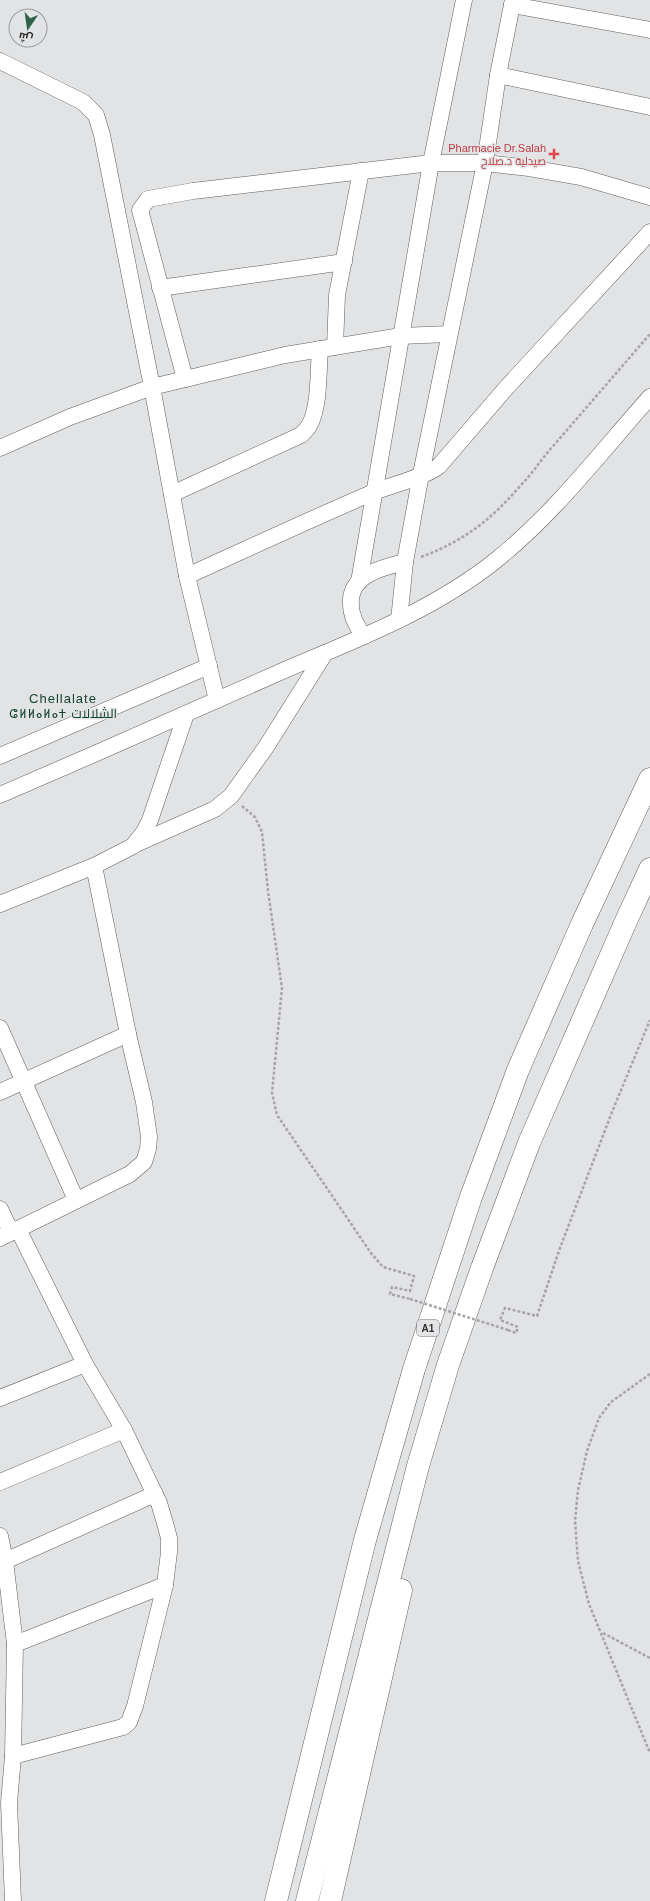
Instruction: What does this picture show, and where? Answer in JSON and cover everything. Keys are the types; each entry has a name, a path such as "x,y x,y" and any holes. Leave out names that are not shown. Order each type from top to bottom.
{"highway":[{"name":"A1","path":"276,1901 365,1540 414,1369 468,1205 518,1070 582,924 650,779"},
{"path":"307,1901 420,1458 448,1365 482,1268 529,1143 650,869"},
{"path":"330,1901 401,1591 401,1572 395,1554"}],"street":[{"path":"359,582 431,163 464,0"},
{"path":"399,620 405,562 421,474 485,163 498,75 512,3 650,30"},
{"path":"0,61 83,102 96,115 102,135 152,387 187,576 217,700"},
{"path":"498,75 650,107"},
{"path":"185,379 140,210 148,199 192,191 431,163 485,163 581,177 650,196"},
{"path":"172,494 301,435 309,426 336,309 361,171"},
{"path":"187,576 375,492 421,474 430,473 439,466 507,387 650,232"},
{"path":"160,288 344,262"},
{"path":"0,448 70,417 152,387 285,355 401,336 449,334"},
{"path":"0,795 364,636 451,593 495,561 530,529 560,498 650,397"},
{"path":"364,636 354,621 350,604 353,590 368,574 405,562"},
{"path":"0,904 94,866 133,846 215,809 231,796 266,747 325,653"},
{"path":"0,756 209,666"},
{"path":"133,846 144,832 150,820 186,714"},
{"path":"10,1233 130,1174 144,1162 148,1149 150,1137 144,1102 128,1034 94,866"},
{"path":"0,1028 25,1081 76,1200"},
{"path":"0,1092 128,1034"},
{"path":"0,1209 10,1233 124,1430 155,1494 169,1538 164,1584 135,1706 129,1722 123,1727 13,1756"},
{"path":"0,1398 85,1364"},
{"path":"0,1482 124,1430"},
{"path":"6,1562 155,1494"},
{"path":"0,1536 6,1562 15,1644 13,1756 9,1811 13,1901"},
{"path":"15,1644 164,1584"}],"path":[{"path":"405,562 458,541 475,530 500,507 522,485 551,448 650,334"},
{"path":"231,796 255,817 262,832 268,891 282,988 272,1093 277,1115 311,1168 371,1254 383,1267 414,1276 410,1292 392,1287 390,1294 516,1333 518,1327 500,1320 505,1308 537,1316 560,1248 612,1112 650,1020"},
{"path":"650,1374 611,1402 599,1418 587,1451 578,1490 575,1521 578,1561 590,1604 650,1752"},
{"path":"602,1632 650,1658"}],"place":[{"name":"Pharmacie Dr.Salah صيدلية د.صلاح","path":"554,154"}],"district":[{"name":"Chellalate ⵛⵍⵍⴰⵍⴰⵜ الشلالات","path":"63,706"}]}
